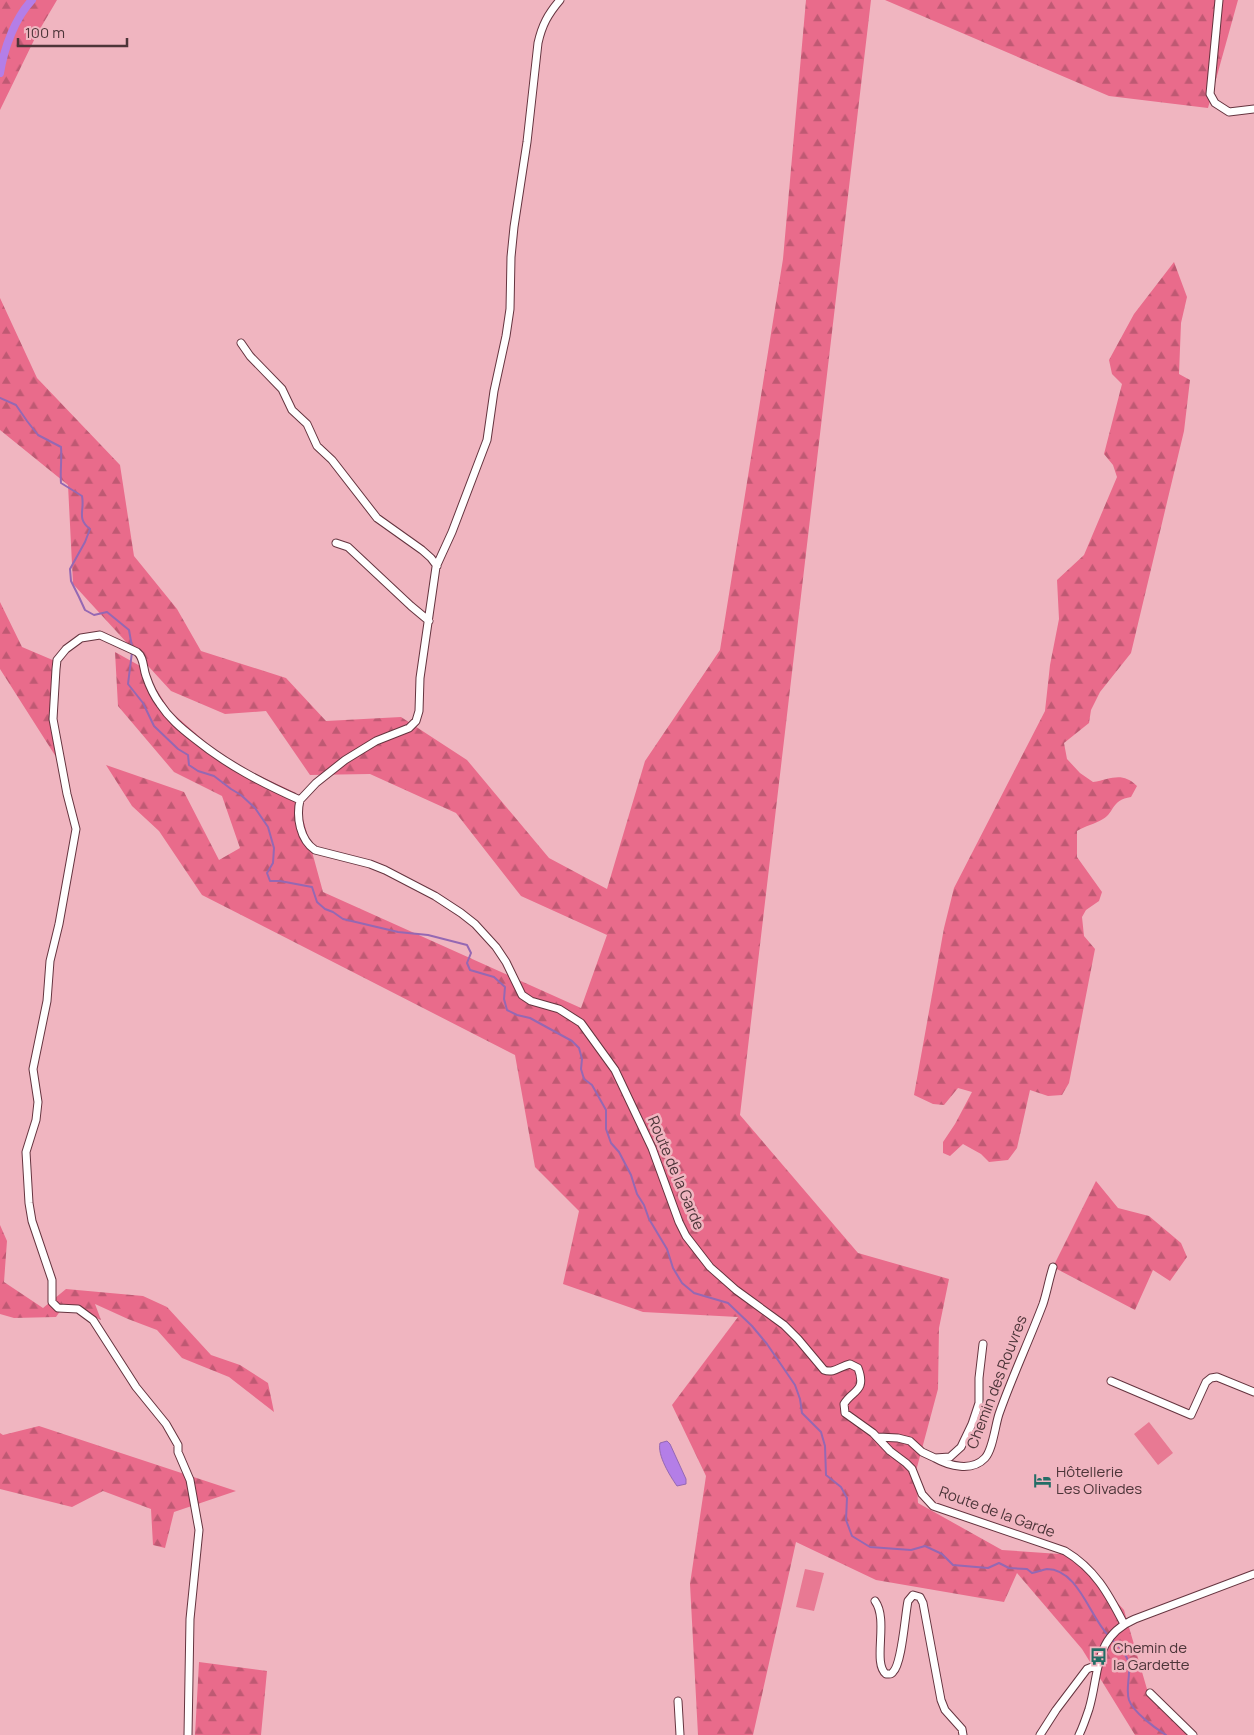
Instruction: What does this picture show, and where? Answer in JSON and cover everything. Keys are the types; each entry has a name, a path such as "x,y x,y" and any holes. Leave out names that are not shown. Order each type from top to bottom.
{"street":[{"path":"188,1735 190,1618 199,1530 190,1480 178,1452 178,1445 166,1424 136,1387 93,1320 78,1309 58,1308 52,1302 52,1280 32,1222 27,1181 26,1152 36,1120 38,1102 34,1069 47,1001 50,961 76,829 67,794 53,719 57,660 66,649 81,638 100,635 137,652 142,656 146,676 159,702 177,725 216,756 241,771 300,800 316,783 345,760 376,741 409,728 416,721 419,710 420,678 437,566 487,440 510,309 511,257 538,43 548,14 560,0"},
{"path":"1219,0 1211,87 1212,99 1228,112 1254,109"},
{"path":"241,343 250,356 282,389 292,410 307,424 317,446 332,460 377,518 422,550 437,566"},
{"path":"336,542 348,547 360,557 429,621"},
{"name":"Route de la Garde","path":"300,800 297,813 298,821 310,847 370,864 436,896 475,924 496,948 506,962 522,995 531,1001 559,1009 581,1023 616,1070 652,1148 686,1236 715,1272 784,1325 824,1370 834,1371 850,1364 858,1368 860,1377 858,1389 856,1393 846,1399 843,1408 849,1417 878,1437 890,1451 900,1456 912,1469 922,1494 933,1506 1065,1551 1075,1557 1104,1586 1124,1624"},
{"name":"Chemin des Rouvres","path":"935,1458 946,1464 960,1466 976,1463 986,1457 999,1415 1043,1302 1052,1267"},
{"path":"878,1437 910,1441 922,1452 935,1458 950,1457 956,1452 972,1424 979,1403 979,1378 983,1344"},
{"path":"1111,1380 1191,1415 1206,1382 1211,1378 1217,1377 1254,1392"},
{"path":"1079,1735 1089,1709 1103,1648 1116,1630 1124,1624 1254,1574"},
{"path":"875,1601 881,1615 881,1667 886,1674 891,1674 899,1659 908,1601 913,1595 920,1597 923,1602 941,1700 945,1710 962,1729 963,1735"},
{"path":"1040,1735 1087,1669 1098,1665"},
{"path":"1150,1693 1193,1735"},
{"path":"678,1701 680,1735"}],"green space":[{"path":"0,0 57,0 37,34 0,110"},
{"path":"806,0 871,0 740,1115 858,1253 949,1279 939,1328 938,1389 916,1471 918,1503 1002,1550 1074,1555 1124,1610 1149,1696 1196,1735 1135,1735 1082,1649 1017,1573 1004,1602 876,1580 796,1542 753,1735 698,1735 690,1584 706,1476 672,1405 738,1317 643,1312 563,1284 579,1211 535,1167 515,1055 202,895 159,831 132,806 106,765 184,792 219,860 240,848 222,796 174,772 118,706 115,652 142,667 170,711 226,760 296,793 323,892 581,1008 607,935 521,896 456,813 370,774 310,775 266,711 225,714 171,691 73,584 68,485 0,430 0,298 37,378 120,465 134,556 177,609 201,651 286,678 326,721 401,717 467,760 549,858 607,889 645,761 720,650 783,259"},
{"path":"885,0 1238,0 1208,108 1109,96"},
{"path":"1174,262 1187,297 1181,323 1179,374 1190,380 1184,431 1131,653 1100,692 1091,710 1089,723 1064,743 1067,759 1080,773 1093,782 1121,777 1132,781 1137,786 1131,797 1117,803 1107,816 1077,831 1077,857 1102,892 1099,901 1086,910 1082,917 1084,936 1095,949 1069,1083 1062,1095 1048,1096 1030,1090 1017,1148 1008,1160 989,1162 981,1154 963,1144 950,1156 943,1153 943,1142 972,1092 958,1088 944,1105 933,1104 914,1095 944,928 954,888 1045,711 1050,665 1059,619 1057,580 1084,555 1117,477 1113,465 1104,454 1122,384 1112,374 1109,360 1134,314"},
{"path":"0,602 22,647 55,661 58,760 0,669"},
{"path":"1096,1181 1118,1208 1149,1216 1181,1243 1187,1257 1170,1281 1153,1270 1135,1310 1053,1267"},
{"path":"0,1225 7,1241 4,1282 43,1308 66,1289 143,1296 167,1307 211,1355 240,1365 268,1383 274,1412 229,1377 182,1358 157,1330 95,1304 101,1320 65,1304 56,1317 14,1318 0,1314"},
{"path":"39,1426 236,1491 174,1512 165,1548 153,1545 151,1509 103,1491 72,1507 0,1489 0,1433 3,1435"},
{"path":"199,1662 267,1671 261,1735 195,1735"}],"shaded area":[{"path":"1149,1422 1173,1453 1158,1465 1134,1434"},
{"path":"667,1441 686,1479 686,1484 677,1486 665,1465 660,1453 660,1443"},
{"path":"805,1569 824,1573 814,1611 796,1607"}],"waterway":[{"path":"0,73 4,54 15,24 32,0"},
{"path":"0,398 16,405 38,435 61,447 61,483 82,496 82,518 90,529 70,569 71,581 85,610 94,615 107,612 129,630 132,647"},
{"path":"132,652 128,684 143,703 154,726 178,749 188,755 189,765 198,771 214,776 241,795 255,808 268,827 274,848 273,863 267,873 270,881 312,887 317,902 343,919 398,932 428,935 467,945 471,953 467,963 470,970 494,977 505,987 504,999 507,1010 530,1018 572,1041 579,1048 584,1079 592,1085 606,1110 606,1129 611,1143 619,1152 631,1175 637,1194 667,1249 673,1268 682,1283 694,1293 728,1303 752,1326 767,1344 795,1385 802,1413 821,1432 825,1446 826,1475 841,1487 847,1498 846,1520 852,1536 870,1547 911,1550 925,1546 942,1554 953,1565 988,1568 999,1563 1009,1568 1027,1569 1032,1573 1047,1569 1058,1571 1075,1585 1108,1635"},
{"path":"1111,1639 1127,1658 1129,1667 1128,1693 1131,1705 1145,1719 1166,1735"}],"place":[{"name":"Hôtellerie Les Olivades","path":"1042,1481"},
{"name":"Chemin de la Gardette","path":"1099,1657"}]}
